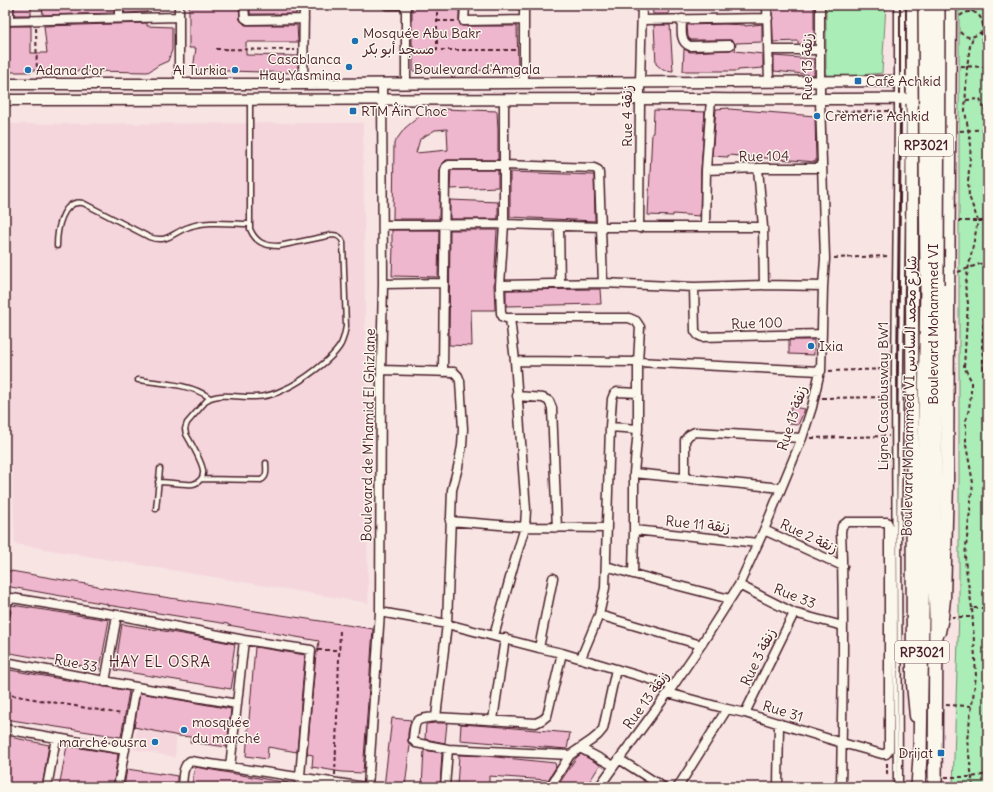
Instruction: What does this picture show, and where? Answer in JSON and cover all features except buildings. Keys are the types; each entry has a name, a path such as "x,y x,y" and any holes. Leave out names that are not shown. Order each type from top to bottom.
{"highway":[{"name":"Boulevard Mohammed VI شارع محمد السادس","path":"925,5 932,284 936,616 935,642 940,781"},
{"name":"Boulevard Mohammed VI شارع محمد السادس","path":"918,787 920,757 938,5"}],"main road":[{"name":"Boulevard Mohammed VI","path":"913,5 902,99 912,300 913,684 920,757"},
{"name":"Boulevard Mohammed VI","path":"935,642 942,621 944,600 947,481 950,5"}],"street":[{"path":"9,5 7,21 179,17"},
{"path":"118,5 118,18"},
{"path":"179,5 179,84"},
{"path":"244,5 244,16 248,20 304,19"},
{"path":"303,84 304,5"},
{"path":"388,5 406,5 406,83"},
{"path":"465,5 464,20 524,20"},
{"path":"524,5 524,83"},
{"name":"Rue 4 زنقة","path":"639,228 642,5"},
{"path":"767,5 769,82"},
{"name":"Rue 13 زنقة","path":"599,787 701,646 739,585 764,530 802,438 814,398 820,371 823,286 826,259 820,113 820,5"},
{"path":"642,20 768,18"},
{"path":"682,19 682,38 685,44 690,46 730,45"},
{"path":"768,50 820,50"},
{"name":"Boulevard d'Amgala","path":"5,84 949,82"},
{"name":"Boulevard de M'hamid El Ghizlane","path":"366,787 380,612 381,370 383,284 382,83"},
{"path":"250,84 250,99"},
{"path":"504,99 504,224 500,285 501,314 506,318 629,318 636,321 640,327 638,362 638,429 634,473 633,574"},
{"path":"705,227 706,170 711,99"},
{"path":"5,100 949,100"},
{"path":"443,372 445,170 449,165 594,168 598,170 603,283"},
{"path":"758,168 763,227 764,285"},
{"name":"Rue 104","path":"706,170 822,168"},
{"path":"383,225 504,224 639,228 763,227"},
{"path":"559,226 560,284"},
{"path":"383,284 444,283"},
{"path":"500,285 603,283 694,287 764,285 823,286"},
{"name":"Rue 100","path":"694,287 694,331 702,337 822,334"},
{"path":"494,636 525,527 526,510 515,361 510,318"},
{"path":"515,361 638,362 820,371"},
{"path":"381,370 454,372 460,381 463,429 462,446 452,490 447,624 436,717"},
{"path":"581,658 599,615 605,588 612,399 614,394 617,392 638,393"},
{"path":"517,396 543,398 548,401 552,408 557,528"},
{"path":"610,427 638,429"},
{"path":"685,478 686,440 689,434 695,432 802,438"},
{"path":"634,473 781,488"},
{"path":"450,521 525,527 607,528"},
{"name":"Rue 31","path":"668,693 745,713 842,743 886,754 889,750 888,523 847,522 842,526 843,566"},
{"name":"Rue 11 زنقة","path":"634,530 758,543"},
{"name":"Rue 2 زنقة","path":"764,530 843,566"},
{"path":"606,566 730,599"},
{"path":"841,787 843,566"},
{"path":"539,648 553,578"},
{"name":"Rue 33","path":"739,585 794,613 843,626"},
{"path":"5,612 7,602 12,598 117,615 244,640 311,650 299,787"},
{"path":"380,612 447,624 505,638 581,658 673,686"},
{"name":"Rue 3 زنقة","path":"745,713 794,613"},
{"path":"104,682 117,615"},
{"path":"599,615 701,646"},
{"path":"492,720 505,638"},
{"path":"230,767 244,640"},
{"path":"562,653 547,716 542,720 536,723 436,717 421,718 417,720 415,724 413,740 416,743 448,749 570,755"},
{"name":"Rue 33","path":"5,662 104,682 237,704"},
{"path":"550,787 570,755 595,738 603,729 616,669"},
{"path":"118,787 136,687"},
{"path":"678,787 727,709"},
{"path":"778,787 779,723"},
{"path":"5,729 125,750"},
{"path":"47,787 56,738"},
{"path":"580,748 614,766"},
{"path":"445,785 448,749"},
{"path":"619,759 663,787"},
{"path":"182,787 184,768 190,761 366,787"}],"lane":[{"path":"897,5 904,81"},
{"path":"903,5 904,81"},
{"path":"158,482 191,484 197,483 201,479 203,469 186,434 185,428 187,423 210,398 218,396 247,398 263,396 286,389 328,359 339,348 345,332 343,242 340,237 332,235 279,246 267,246 262,244 254,237 250,229 250,99"},
{"name":"Ligne Casabusway BW1","path":"896,787 894,369 897,119 902,99"},
{"name":"Ligne Casabusway BW1","path":"900,787 899,527 904,118 902,99"},
{"path":"57,246 58,232 62,217 69,206 76,203 84,203 149,237 159,239 169,238 184,229 203,223 250,224"},
{"path":"138,380 189,388 201,392 210,398"},
{"path":"201,479 261,480 265,477 266,463"},
{"path":"156,509 160,469"}],"path":[{"path":"437,5 437,50"},
{"path":"972,12 973,5"},
{"path":"958,19 962,14 967,12 977,13 983,26"},
{"path":"988,19 981,32 983,44 988,50"},
{"path":"36,20 37,70"},
{"path":"437,21 464,20"},
{"path":"958,30 962,35 967,37 973,37 981,32"},
{"path":"973,37 967,67 965,111 971,145 968,182 969,196 978,221 966,286 968,303 964,367 971,380 969,409 966,420 966,434 967,455 973,483 965,556 973,617 976,676 968,740 973,787"},
{"path":"216,49 304,50"},
{"path":"406,50 524,50"},
{"path":"949,66 988,67"},
{"path":"820,113 894,111 902,99"},
{"path":"966,100 980,99 981,104 988,114"},
{"path":"949,132 988,129"},
{"path":"949,221 988,221"},
{"path":"988,247 982,345 984,375 988,379"},
{"path":"826,259 895,256"},
{"path":"948,276 988,261"},
{"path":"820,371 894,369"},
{"path":"814,398 894,397"},
{"path":"802,438 894,436"},
{"path":"972,608 988,608"},
{"path":"947,617 973,617"},
{"path":"335,782 340,630"},
{"path":"311,650 340,650"},
{"path":"5,694 130,715"},
{"path":"946,705 972,706"},
{"path":"940,781 988,774"},
{"path":"445,785 492,787"}],"shaded area":[{"path":"363,123 368,603 15,544 5,271 5,124"},
{"name":"marché ousra","path":"137,728 167,733 177,729 175,757 133,749"}],"green space":[{"path":"826,5 886,5 882,73 826,78"},
{"path":"959,5 988,5 988,787 953,787 959,612"}],"place":[{"name":"Mosquée Abu Bakr مسجد أبو بكر","path":"355,41"},
{"name":"Casablanca Hay Yasmina","path":"349,67"},
{"name":"Adana d'or","path":"28,70"},
{"name":"Al Turkia","path":"235,70"},
{"name":"Café Achkid","path":"858,81"},
{"name":"RTM Âin Choc","path":"353,111"},
{"name":"Crèmerie Achkid","path":"817,116"},
{"name":"Ixia","path":"811,346"},
{"name":"mosquée du marché","path":"184,730"},
{"name":"marché ousra","path":"155,742"},
{"name":"Drijat","path":"941,753"}],"district":[{"name":"HAY EL OSRA","path":"160,662"}]}
